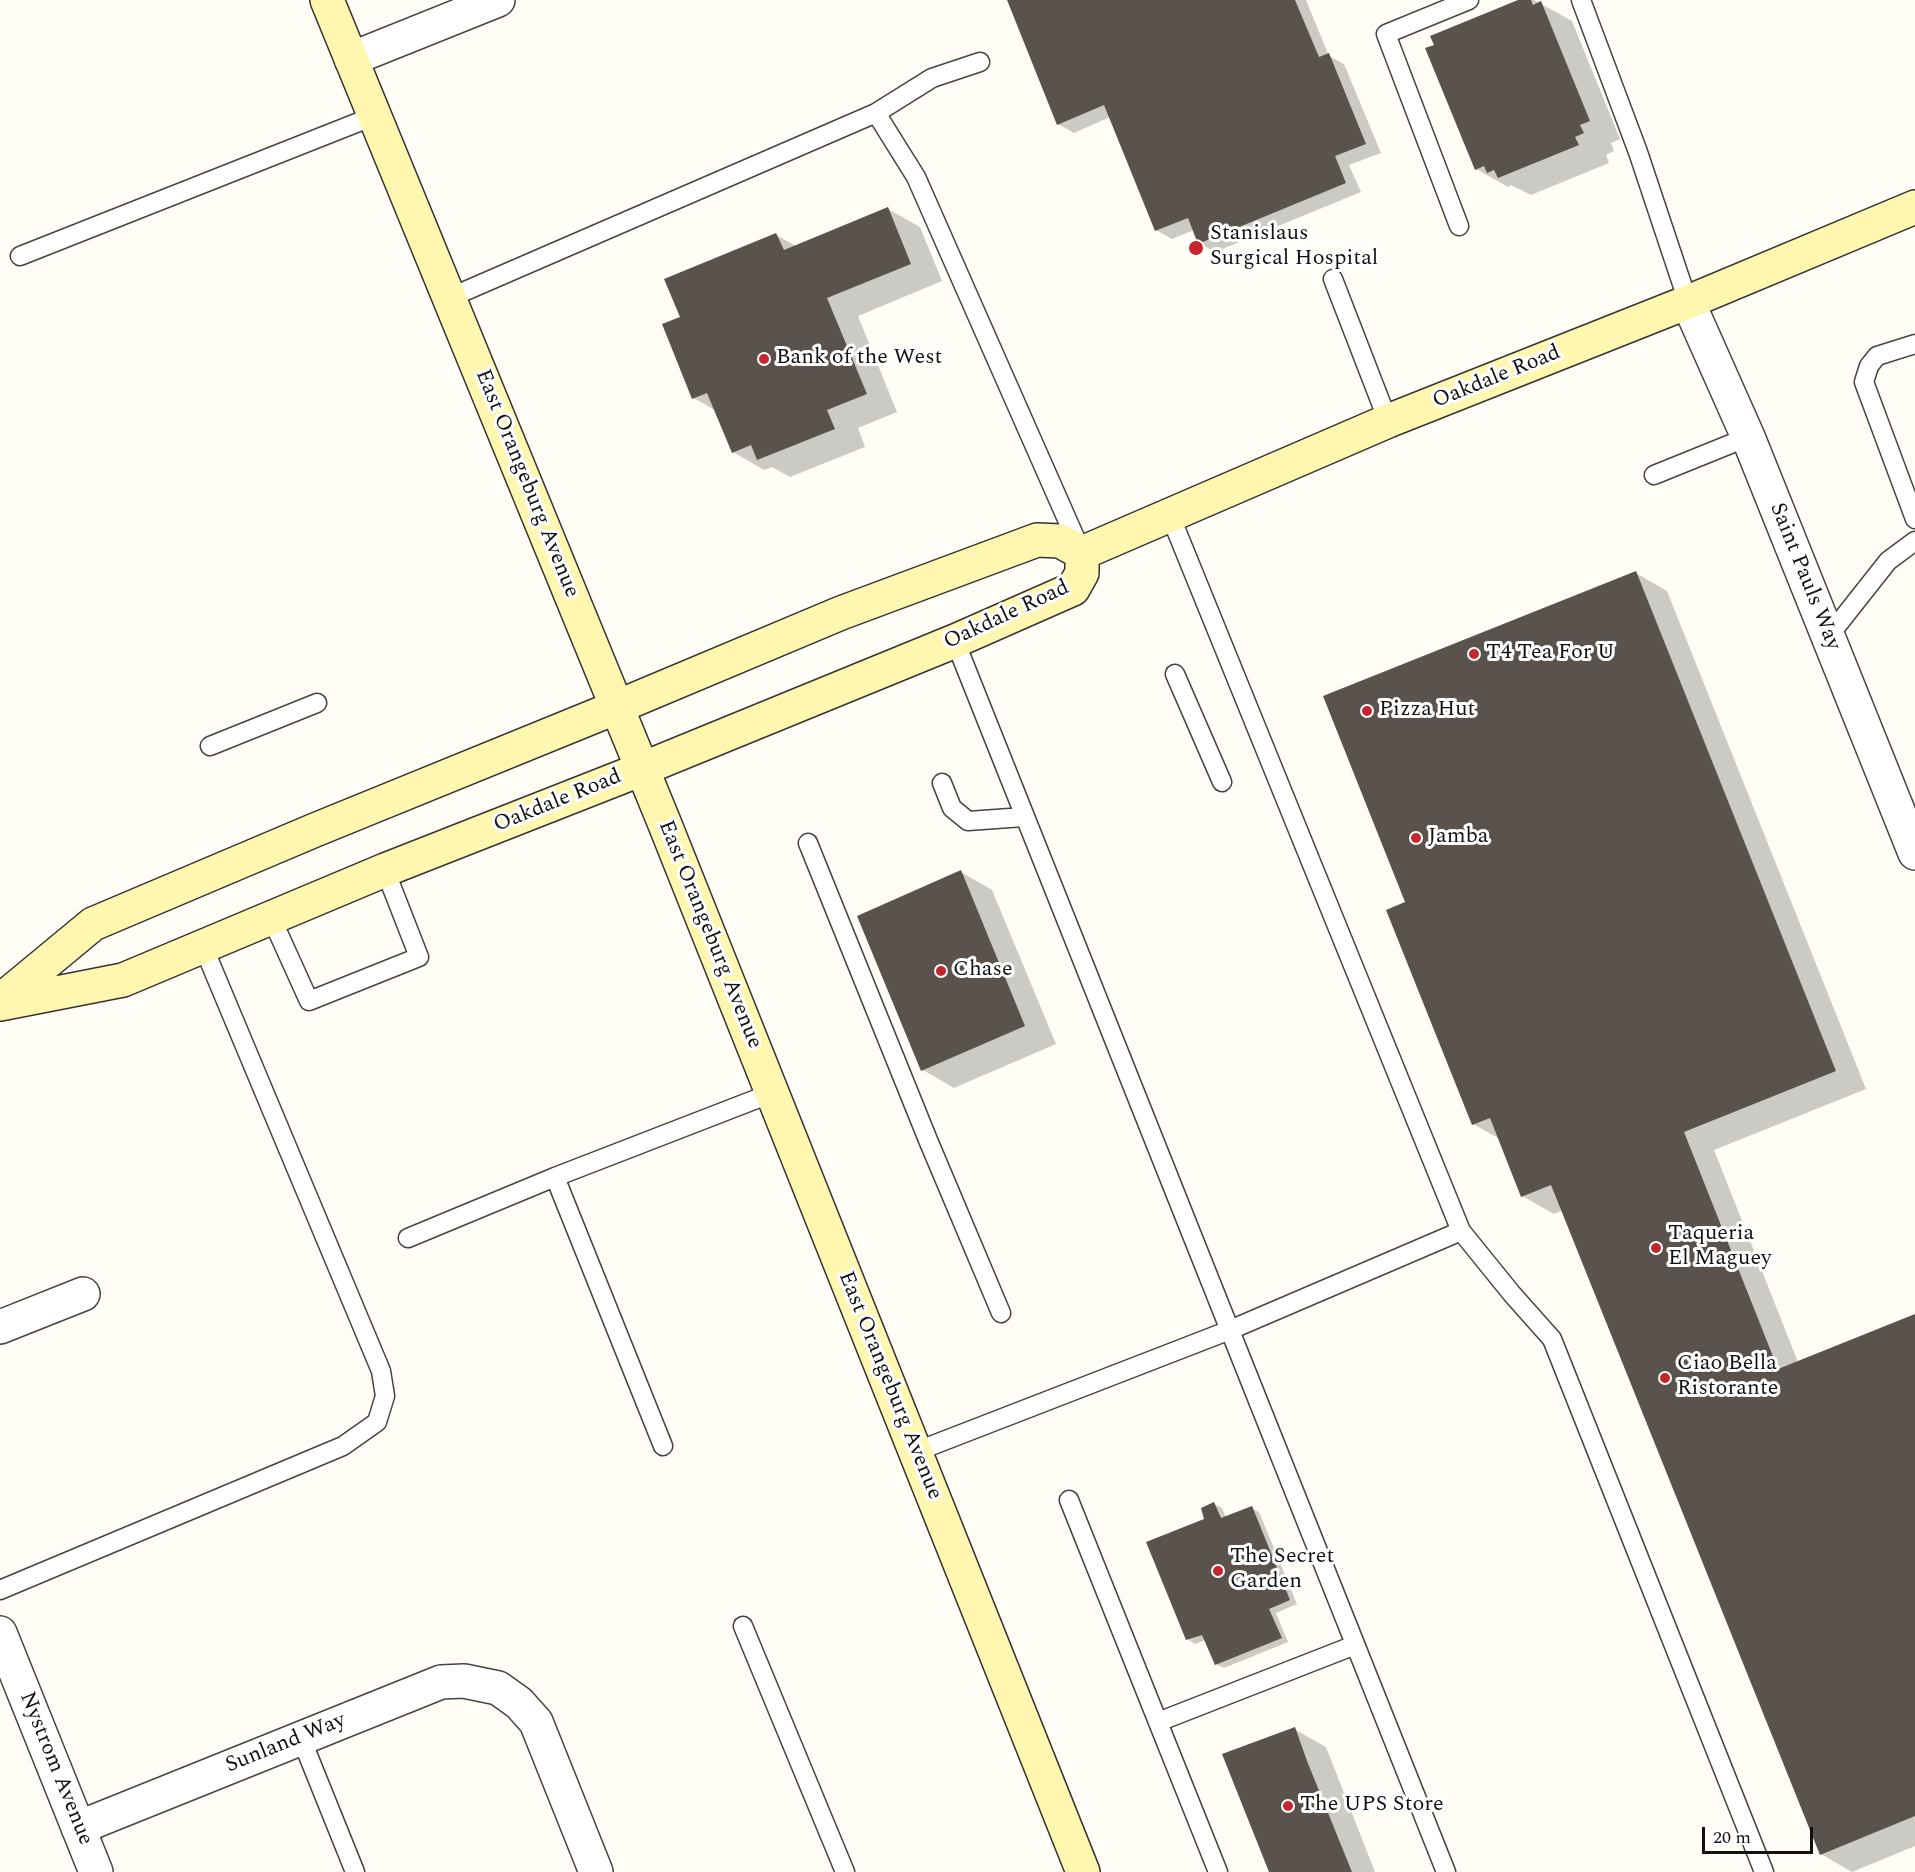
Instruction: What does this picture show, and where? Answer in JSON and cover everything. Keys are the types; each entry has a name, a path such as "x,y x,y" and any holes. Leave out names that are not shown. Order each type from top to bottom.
{"main road":[{"name":"East Orangeburg Avenue","path":"327,0 642,768 1083,1872"},
{"name":"Oakdale Road","path":"1082,553 1388,421 1688,302 1915,207"},
{"name":"Oakdale Road","path":"0,1002 93,924 305,834 841,613 1037,540 1060,541 1082,553"},
{"name":"Oakdale Road","path":"0,1002 123,980 385,870 955,641 1073,589 1082,573 1082,553"}],"street":[{"path":"351,59 498,0"},
{"name":"Saint Pauls Way","path":"1688,302 1748,437 1915,853"},
{"path":"0,1327 83,1294"},
{"name":"Nystrom Avenue","path":"0,1633 96,1872"},
{"name":"Sunland Way","path":"78,1828 441,1682 464,1681 498,1688 519,1703 536,1722 596,1872"}],"lane":[{"path":"1459,226 1386,34 1469,0"},
{"path":"1581,0 1638,152 1688,302"},
{"path":"449,298 876,113 932,78 980,62"},
{"path":"876,113 916,177 1082,553"},
{"path":"20,256 374,116"},
{"path":"1333,279 1388,421"},
{"path":"1915,344 1877,356 1869,366 1864,382 1915,519"},
{"path":"1654,475 1748,437"},
{"path":"1170,514 1461,1231 1552,1339 1764,1872"},
{"path":"1828,638 1888,561 1915,541"},
{"path":"955,641 1446,1872"},
{"path":"1175,674 1221,782"},
{"path":"210,746 317,703"},
{"path":"942,783 952,808 968,821 1024,817"},
{"path":"808,843 928,1140 1002,1313"},
{"path":"271,917 309,1001 419,957 385,870"},
{"path":"0,1590 343,1446 377,1422 385,1396 381,1371 203,946"},
{"path":"408,1238 555,1177 772,1093"},
{"path":"555,1177 663,1446"},
{"path":"915,1452 1230,1330 1461,1231"},
{"path":"1069,1500 1218,1872"},
{"path":"743,1626 845,1872"},
{"path":"1158,1722 1355,1645"},
{"path":"301,1738 355,1872"}],"building":[{"name":"Stanislaus Surgical Hospital","path":"1007,0 1295,0 1319,57 1329,53 1366,144 1335,156 1346,183 1198,244 1188,218 1155,231 1104,105 1057,125"},
{"path":"1518,0 1531,0 1533,5 1541,1 1590,121 1580,125 1584,133 1575,137 1579,145 1498,178 1494,170 1487,173 1484,166 1475,170 1425,48 1434,45 1430,36"},
{"name":"Bank of the West","path":"888,207 911,264 827,298 867,394 827,410 835,429 757,460 751,445 732,453 707,393 692,399 662,324 680,317 664,279 776,233 784,250"},
{"path":"1636,571 1836,1071 1684,1132 1778,1369 1915,1314 1915,1816 1820,1855 1551,1185 1521,1197 1490,1118 1472,1125 1386,910 1405,902 1323,696"},
{"name":"Chase","path":"961,870 1025,1026 921,1071 857,916"},
{"name":"The Secret Garden","path":"1214,1502 1221,1518 1252,1506 1290,1600 1269,1609 1282,1638 1215,1665 1202,1635 1186,1640 1146,1542 1204,1519 1201,1508"},
{"path":"1295,1727 1352,1872 1269,1872 1222,1754"}],"place":[{"name":"Stanislaus Surgical Hospital","path":"1196,248"},
{"name":"Bank of the West","path":"764,359"},
{"name":"T4 Tea For U","path":"1474,654"},
{"name":"Pizza Hut","path":"1367,711"},
{"name":"Jamba","path":"1416,838"},
{"name":"Chase","path":"941,971"},
{"name":"Taqueria El Maguey","path":"1656,1248"},
{"name":"Ciao Bella Ristorante","path":"1665,1378"},
{"name":"The Secret Garden","path":"1218,1571"},
{"name":"The UPS Store","path":"1288,1806"}]}
